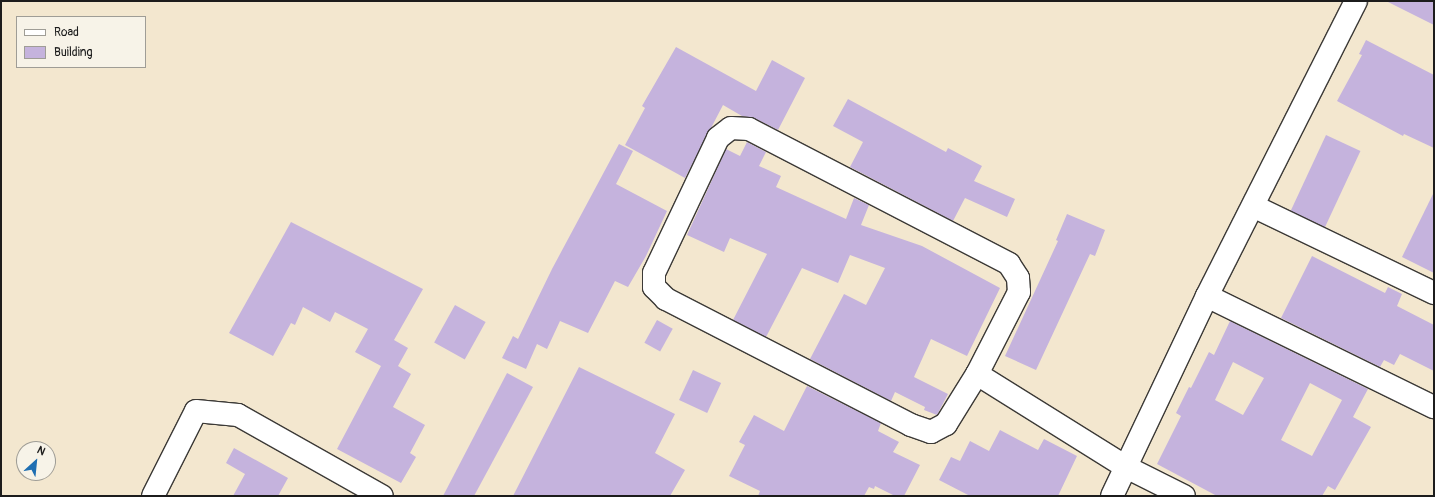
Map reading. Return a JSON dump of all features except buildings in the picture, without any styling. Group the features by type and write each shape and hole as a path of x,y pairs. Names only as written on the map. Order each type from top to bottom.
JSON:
{"street":[{"path":"1112,496 1124,466 1207,296 1356,1"},
{"path":"731,128 749,129 1009,264 1018,278 1019,292 977,374 946,424 931,432 911,425 666,299 654,287 654,273 718,138 731,128"},
{"path":"1253,206 1434,293"},
{"path":"1207,296 1434,407"},
{"path":"977,374 1124,466 1184,496"},
{"path":"153,496 196,411 238,415 382,496"}]}
